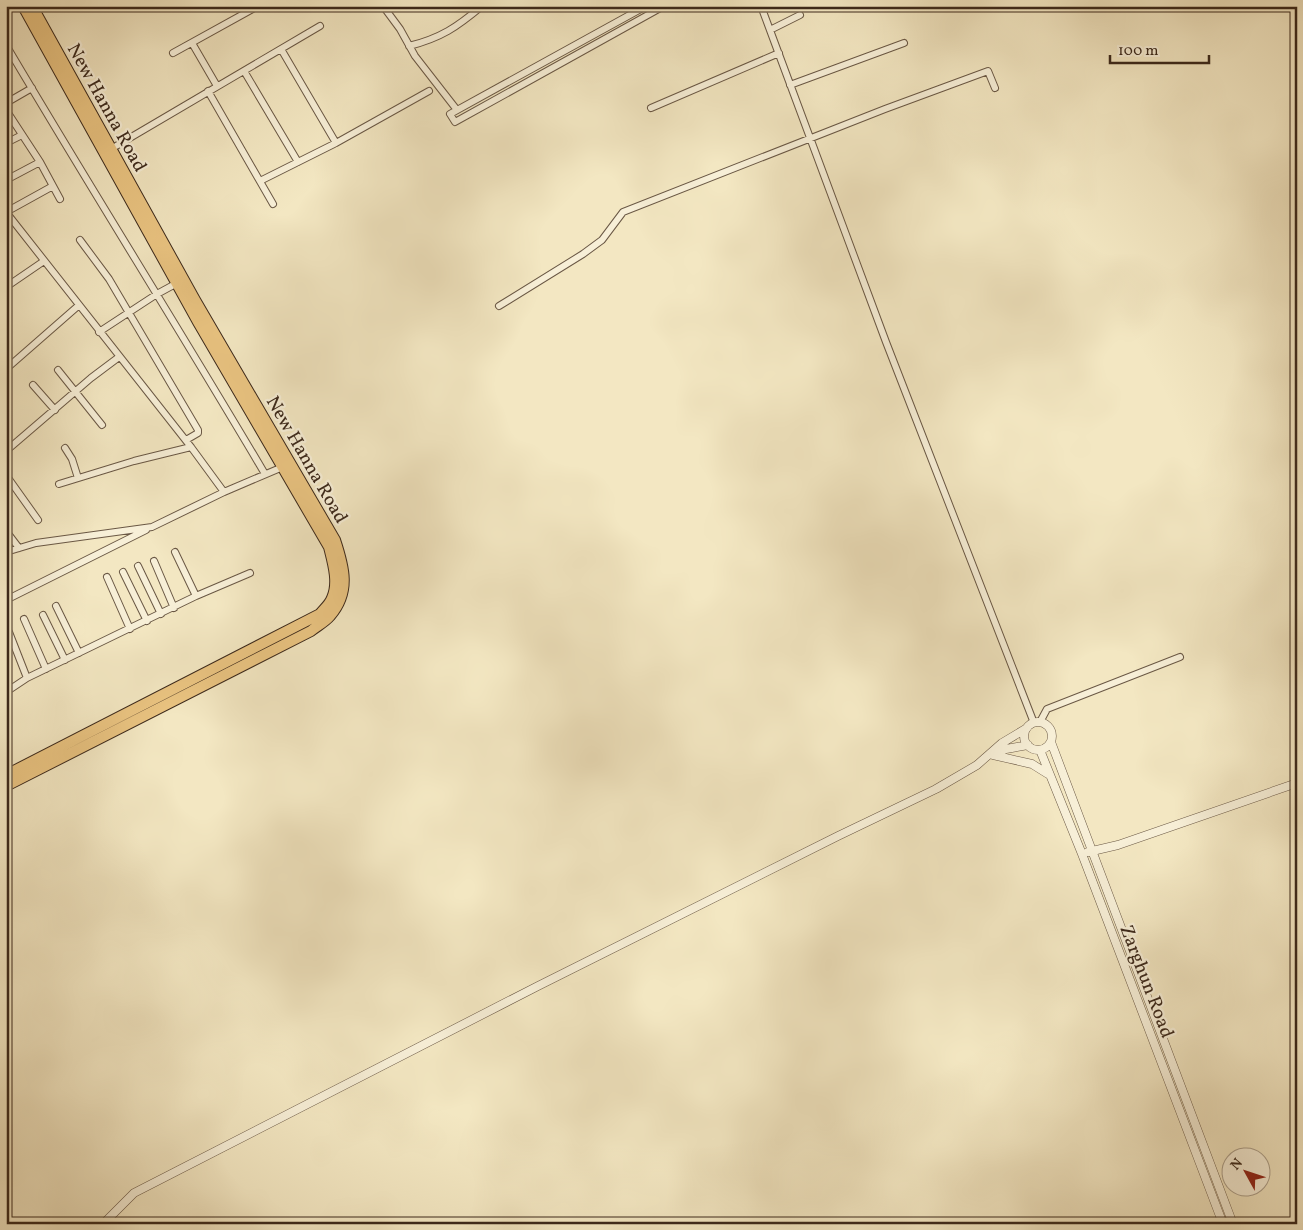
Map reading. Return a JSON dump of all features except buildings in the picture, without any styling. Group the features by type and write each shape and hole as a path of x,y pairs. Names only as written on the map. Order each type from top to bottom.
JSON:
{"main road":[{"name":"New Hanna Road","path":"6,786 311,631 330,617 341,600 344,584 343,563 335,540 287,465 23,6"},
{"name":"New Hanna Road","path":"32,6 111,148 180,281"},
{"name":"New Hanna Road","path":"6,775 320,614 332,598 335,584 334,568 329,547 287,465"}],"street":[{"path":"173,52 258,6"},
{"path":"383,6 400,29 415,56 457,110"},
{"path":"409,46 442,36 482,6"},
{"path":"646,6 450,114 455,122 664,6"},
{"path":"761,6 886,342 1037,722"},
{"path":"770,30 800,15"},
{"path":"111,148 320,26"},
{"path":"192,43 217,86"},
{"path":"790,85 904,43"},
{"path":"6,45 197,358 265,474"},
{"path":"281,49 336,143"},
{"path":"651,108 779,54"},
{"path":"244,71 298,162"},
{"path":"499,306 583,254 602,240 623,212 884,109 988,71 995,88"},
{"path":"6,103 32,88"},
{"path":"208,91 273,204"},
{"path":"260,181 336,143 429,91"},
{"path":"6,110 40,162 60,199"},
{"path":"6,144 22,135"},
{"path":"6,180 40,162"},
{"path":"53,186 6,212 78,306 186,440 224,492"},
{"path":"80,240 100,266 129,312 198,430 198,433 186,440"},
{"path":"6,287 44,261"},
{"path":"99,332 180,281"},
{"path":"6,369 78,306"},
{"path":"6,451 119,357"},
{"path":"58,370 102,425"},
{"path":"33,385 54,410"},
{"path":"59,484 134,461 191,447"},
{"path":"65,448 72,459 78,478"},
{"path":"6,600 224,492 287,465"},
{"path":"6,475 38,520"},
{"path":"6,552 36,543 152,527"},
{"path":"6,531 19,548"},
{"path":"175,552 196,596"},
{"path":"154,561 174,608"},
{"path":"138,566 161,614"},
{"path":"123,572 147,621"},
{"path":"6,692 27,678 196,596 250,573"},
{"path":"107,577 130,629"},
{"path":"56,606 79,653"},
{"path":"43,615 65,660"},
{"path":"24,619 46,669"},
{"path":"9,632 27,678"},
{"path":"990,756 1002,744 1037,722 1047,709 1180,658"},
{"path":"1037,722 1044,724 1050,729 1051,742 1091,851 1233,1224"},
{"path":"1027,728 1024,737 1028,745 1036,750 1048,746 1051,742"},
{"path":"103,1224 134,1193 525,993 936,789 990,756 1006,749 1028,745"},
{"name":"Zarghun Road","path":"1040,750 1082,854 1223,1224"},
{"path":"990,756 1022,760 1050,776"},
{"path":"1082,854 1118,845 1297,783"}]}
